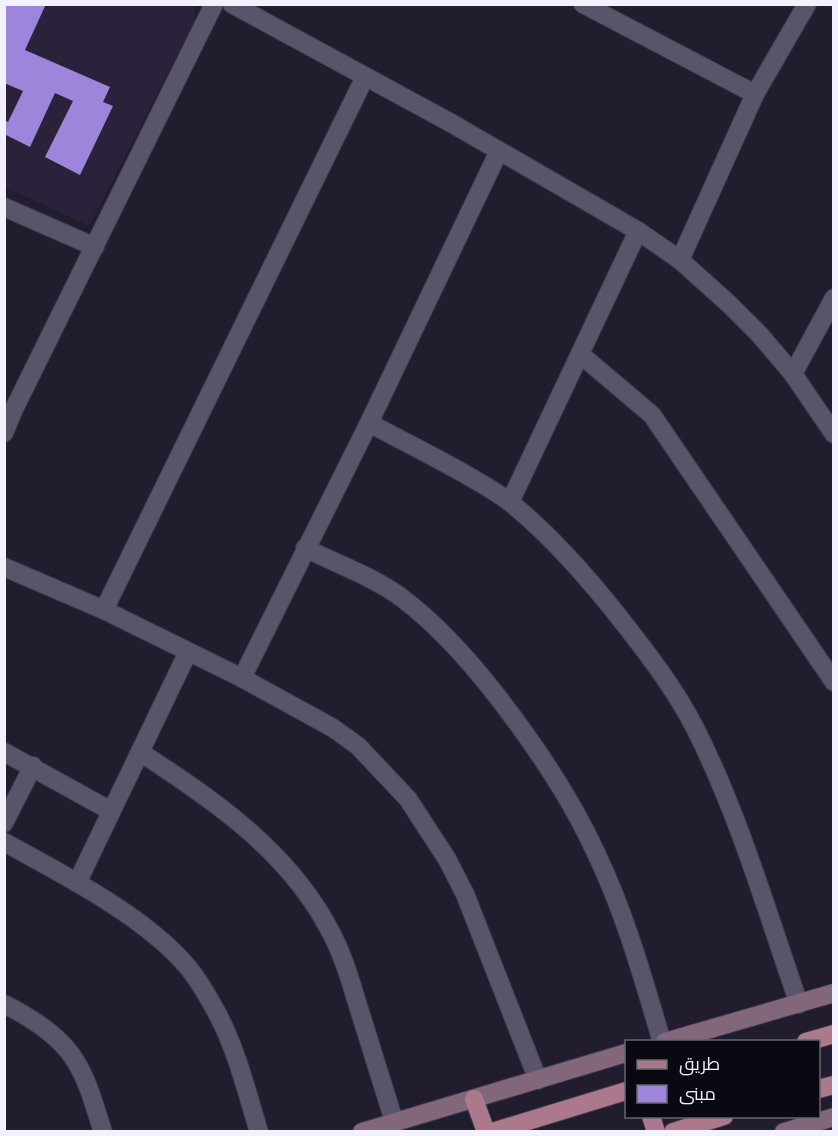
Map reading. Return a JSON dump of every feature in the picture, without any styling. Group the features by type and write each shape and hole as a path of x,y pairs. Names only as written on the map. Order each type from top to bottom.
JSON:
{"main road":[{"path":"810,1040 834,1034"},
{"path":"492,1131 625,1093"},
{"path":"474,1099 486,1131"},
{"path":"673,1131 717,1118"}],"street":[{"path":"4,433 9,407 94,247 214,4"},
{"path":"232,4 499,151 638,231 680,260 729,303 760,335 793,374 834,434"},
{"path":"583,4 755,94"},
{"path":"680,260 755,94 807,4"},
{"path":"104,610 365,76"},
{"path":"242,678 369,423 499,151"},
{"path":"4,207 94,247"},
{"path":"510,502 638,231"},
{"path":"793,374 834,298"},
{"path":"580,354 652,415 834,682"},
{"path":"369,423 443,462 510,502 559,547 609,604 662,675 694,727 732,814 799,1004"},
{"path":"305,548 401,597 424,617 461,653 485,681 540,754 597,854 621,913 664,1040"},
{"path":"4,567 104,610 242,678 333,728 358,746 408,799 447,859 465,894 538,1080"},
{"path":"76,883 188,652"},
{"path":"4,752 111,811"},
{"path":"140,752 208,797 251,832 285,867 314,903 329,928 348,973 394,1121"},
{"path":"4,823 33,766"},
{"path":"4,842 76,883 137,922 186,965 219,1017 259,1131"},
{"path":"668,1040 834,993"},
{"path":"4,1004 37,1024 72,1055 91,1093 103,1131"},
{"path":"362,1131 625,1054"},
{"path":"784,1131 834,1117"}],"shaded area":[{"path":"5,5 194,5 195,7 194,22 89,226 5,187"}],"building":[{"path":"7,4 46,4 25,50 110,87 103,102 113,106 80,175 45,157 73,101 55,93 30,147 4,134 4,120 8,122 23,91 4,83 4,9"}]}
